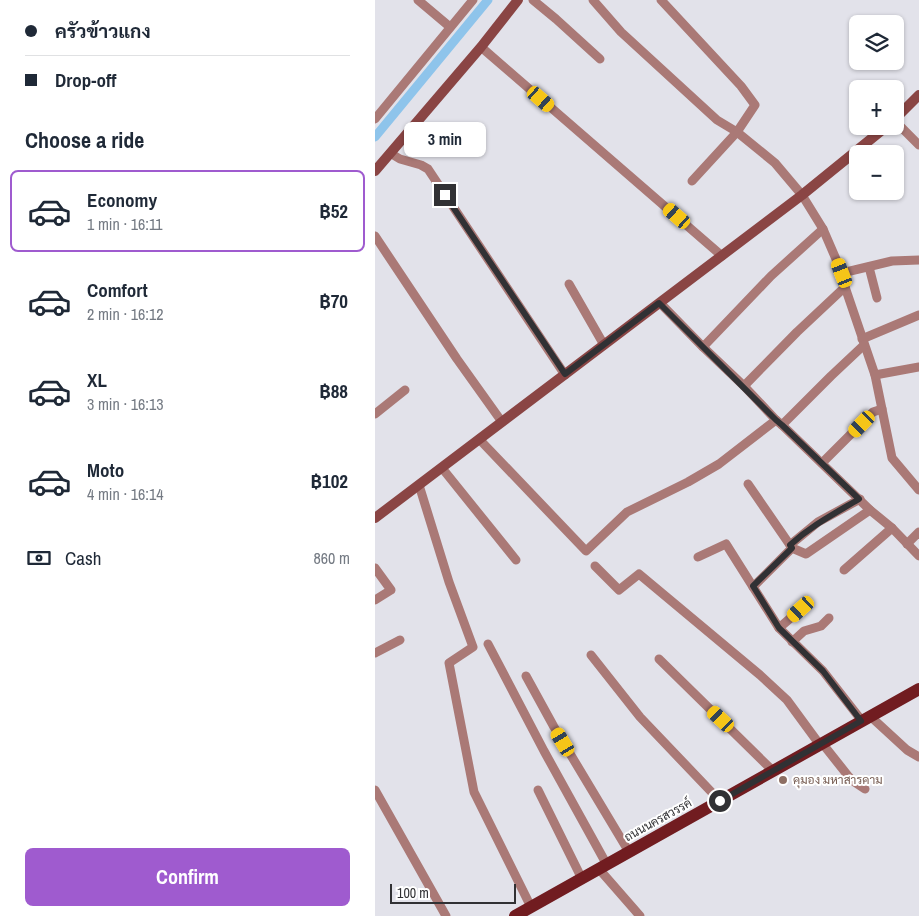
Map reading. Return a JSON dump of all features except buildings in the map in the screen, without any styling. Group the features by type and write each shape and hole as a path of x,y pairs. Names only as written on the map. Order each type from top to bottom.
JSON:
{"main road":[{"name":"ถนนนครสวรรค์","path":"515,916 919,689"}],"street":[{"path":"418,0 450,27"},
{"path":"377,113 473,0"},
{"path":"375,171 481,47 518,0"},
{"path":"533,0 600,59"},
{"path":"593,0 621,32 717,120 737,132 775,163 802,195 823,229 842,273 875,375 892,458 919,490"},
{"path":"661,0 741,86 755,105 737,132 692,181"},
{"path":"481,47 722,256"},
{"path":"904,111 919,95"},
{"path":"904,129 919,145"},
{"path":"375,518 802,195 876,135"},
{"path":"390,152 428,169 565,374"},
{"path":"703,347 771,276 823,229"},
{"path":"375,236 457,359 502,422"},
{"path":"842,273 892,261 919,260"},
{"path":"869,267 877,298"},
{"path":"569,284 604,345"},
{"path":"744,386 845,287"},
{"path":"659,303 869,510 892,528 919,556"},
{"path":"479,439 585,551 627,512 688,482 719,464 779,422 831,376 863,342 919,315"},
{"path":"875,375 919,367"},
{"path":"375,414 405,390"},
{"path":"823,463 875,410 882,409"},
{"path":"442,468 516,560"},
{"path":"748,484 791,546 806,554 869,510"},
{"path":"419,485 449,582 473,647 449,663 474,792 531,907"},
{"path":"753,586 791,546 818,522 859,499"},
{"path":"844,570 892,528"},
{"path":"907,544 919,532"},
{"path":"698,557 726,544 779,628 823,671 866,719 919,757"},
{"path":"595,566 619,590 639,574 760,675 787,700 849,777 865,789"},
{"path":"375,568 391,590 375,600"},
{"path":"779,628 801,609"},
{"path":"793,642 804,631 821,626 829,618"},
{"path":"375,653 400,640"},
{"path":"488,644 603,867 640,916"},
{"path":"591,655 640,717 720,801"},
{"path":"659,659 773,771"},
{"path":"526,676 554,727 629,852"},
{"path":"375,790 445,916"},
{"path":"538,790 582,879"}],"waterway":[{"path":"375,137 488,0"}],"place":[{"name":"คุมอง มหาสารคาม","path":"783,780"}],"route":[{"path":"445,195 565,374 659,303 776,420 859,499 818,522 800,536 790,545 792,548 753,586 779,628 823,671 861,721 720,801"}]}
